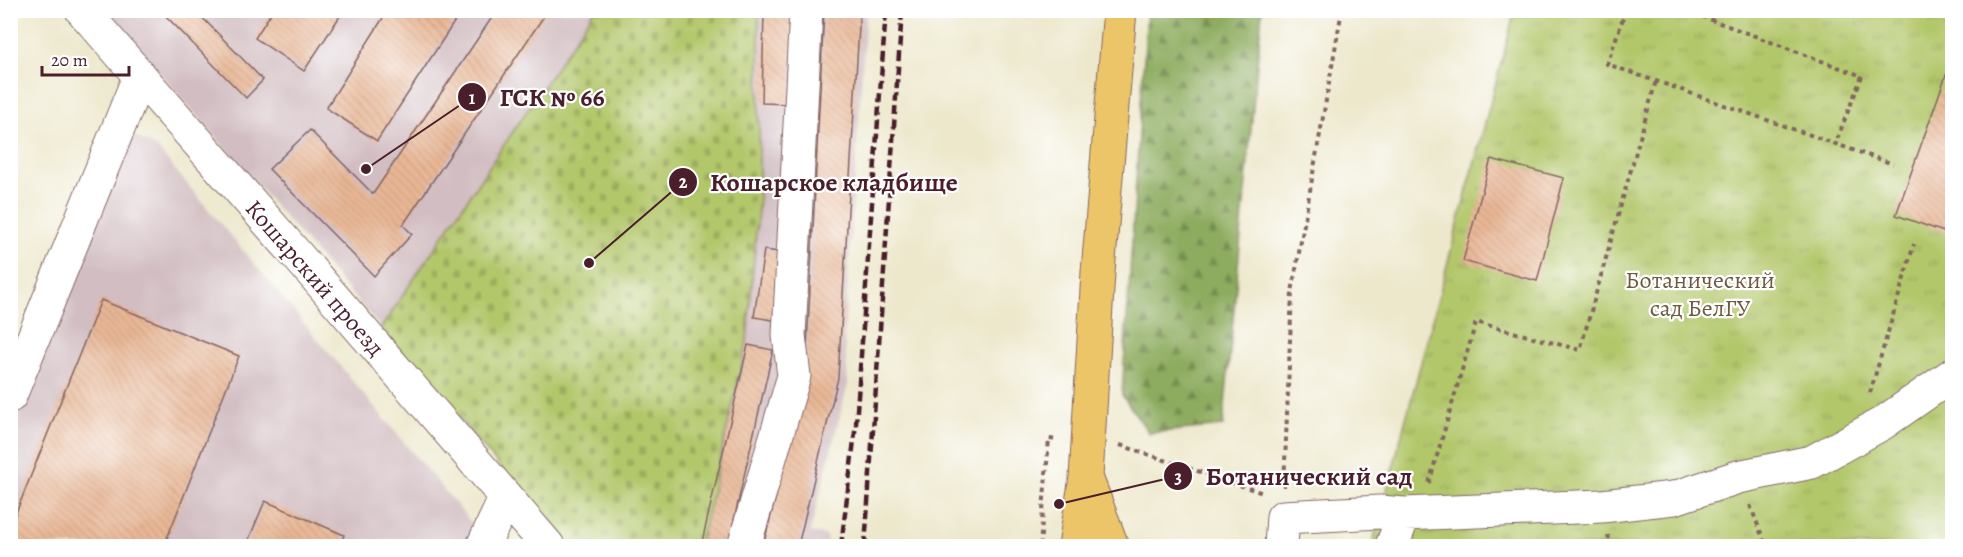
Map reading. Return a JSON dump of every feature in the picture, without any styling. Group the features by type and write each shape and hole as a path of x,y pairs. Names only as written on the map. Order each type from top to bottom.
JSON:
{"main road":[{"path":"1075,546 1086,478 1098,272 1120,10"},
{"path":"1086,478 1112,546"}],"street":[{"name":"Кошарский проезд","path":"82,10 548,546"},
{"path":"744,546 794,376 789,335 806,10"},
{"path":"10,396 139,77"},
{"path":"1282,520 1380,512 1404,514 1602,506 1674,498 1738,477 1812,462 1883,423 1953,375"},
{"path":"483,546 506,497"},
{"path":"1392,546 1404,514"}],"path":[{"path":"1282,520 1292,292 1342,10"},
{"path":"1626,10 1607,64 1893,164"},
{"path":"1685,10 1862,76 1835,144"},
{"path":"1429,483 1476,322 1580,350 1656,81"},
{"path":"1883,423 1869,395 1914,244"},
{"path":"1115,443 1267,495 1282,520"},
{"path":"1738,477 1766,546"}],"shaded area":[{"path":"106,11 594,11 381,328"},
{"path":"759,11 866,11 844,336 848,384 810,532 827,536 826,546 700,546 747,341 759,198"},
{"path":"111,124 156,147 491,546 11,546 10,396"}],"green space":[{"path":"594,11 759,11 759,198 747,341 700,546 568,546 381,328"},
{"path":"1147,11 1262,11 1223,426 1149,433 1122,395"},
{"name":"Ботанический сад БелГУ","path":"1515,11 1952,11 1952,546 1372,546"}],"building":[{"path":"160,10 195,10 263,80 246,98"},
{"path":"273,10 344,10 304,71 255,38"},
{"path":"388,10 462,10 377,141 326,108"},
{"path":"497,10 548,10 403,225 412,234 374,276 269,169 310,130 373,194"},
{"path":"764,10 793,10 791,104 762,103"},
{"path":"824,10 860,10 838,378 798,546 763,546 803,394"},
{"path":"1946,75 1952,77 1952,235 1896,215"},
{"path":"1491,159 1564,178 1537,281 1463,261"},
{"path":"764,250 787,253 778,321 754,317"},
{"path":"101,300 239,356 164,546 10,546 10,528"},
{"path":"748,345 773,350 728,546 701,546"},
{"path":"265,501 344,535 340,546 246,546"}],"railway":[{"path":"841,546 856,424 886,10"},
{"path":"865,546 902,10"}],"place":[{"name":"ГСК № 66","path":"366,169"},
{"name":"Кошарское кладбище","path":"589,263"},
{"name":"Ботанический сад","path":"1059,504"}]}
